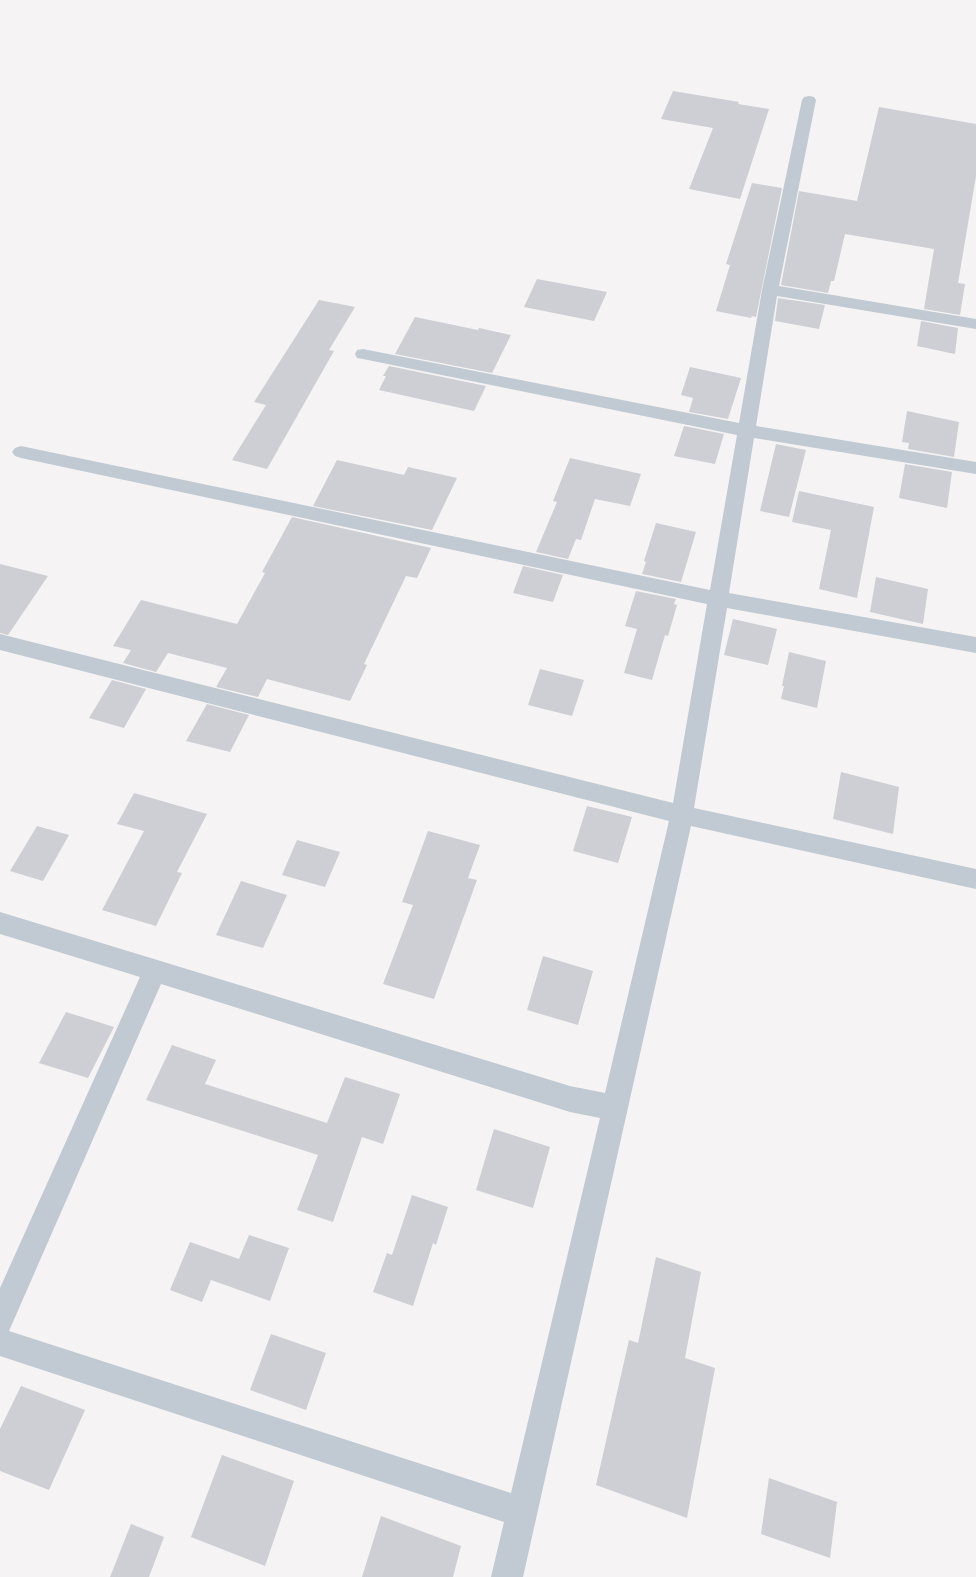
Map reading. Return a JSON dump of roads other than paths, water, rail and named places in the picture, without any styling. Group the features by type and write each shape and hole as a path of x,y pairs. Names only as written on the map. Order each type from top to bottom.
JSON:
{"street":[{"path":"507,1577 682,815 770,290 809,100"},
{"path":"770,290 976,324"},
{"path":"363,354 747,431 976,468"},
{"path":"21,452 718,599 976,644"},
{"path":"0,642 682,815 976,879"},
{"path":"0,924 570,1099 615,1108"},
{"path":"0,1320 155,971"},
{"path":"0,1342 522,1512"}]}
